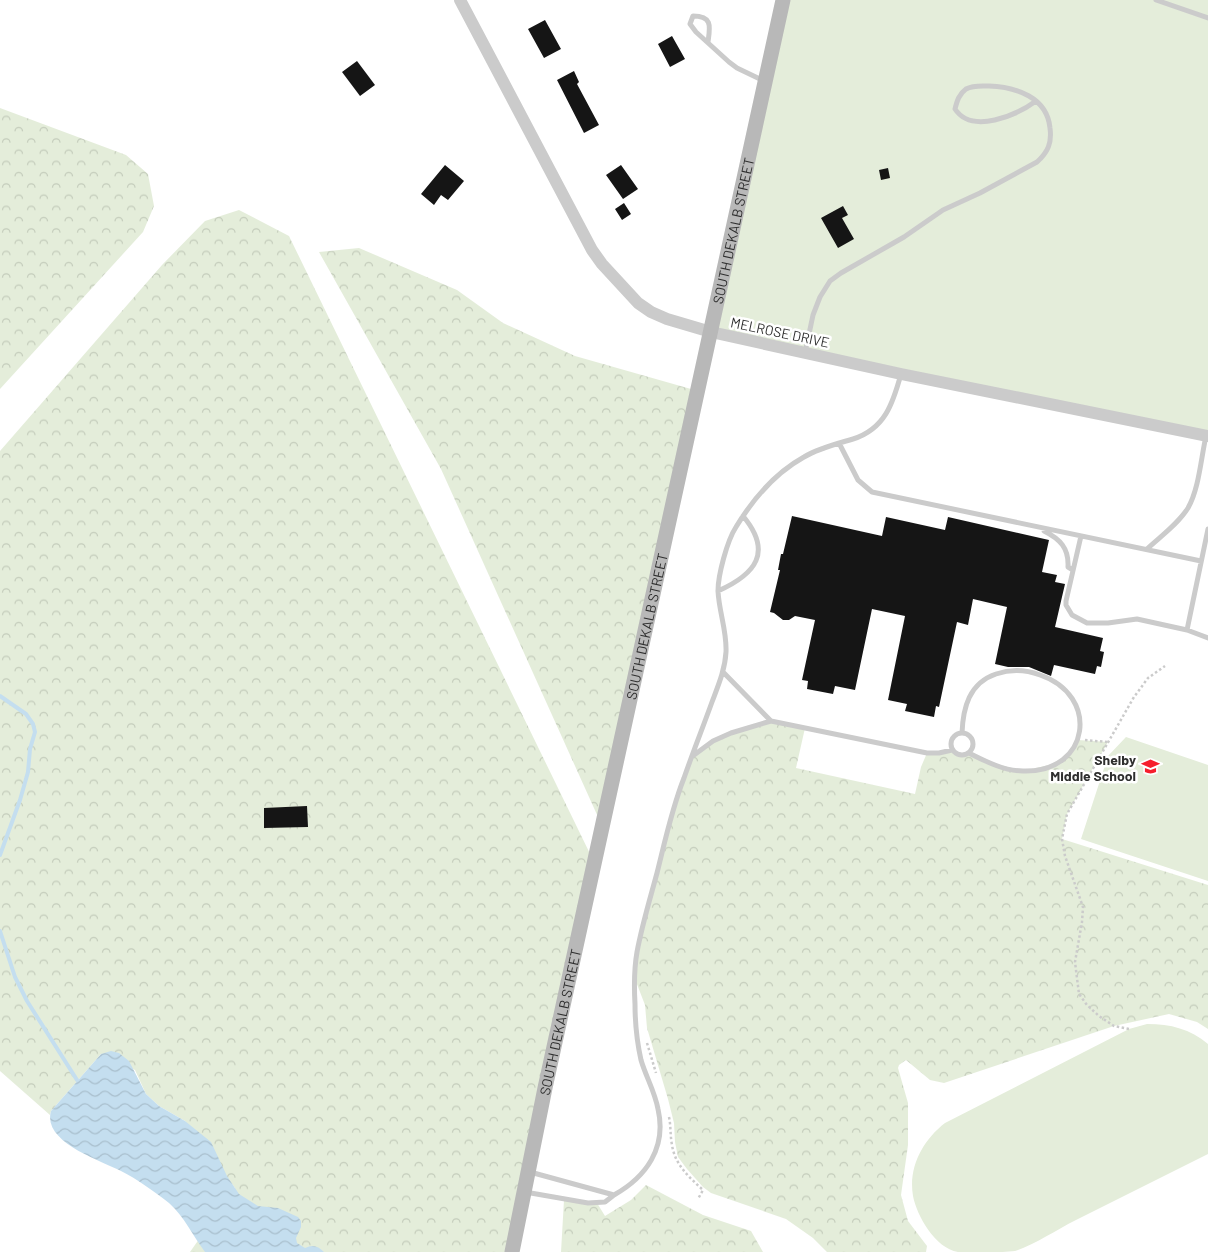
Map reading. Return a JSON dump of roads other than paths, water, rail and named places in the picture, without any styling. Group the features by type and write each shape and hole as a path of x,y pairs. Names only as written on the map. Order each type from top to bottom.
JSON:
{"main road":[{"name":"SOUTH DEKALB STREET","path":"512,1252 783,0"}],"street":[{"name":"MELROSE DRIVE","path":"460,0 577,224 602,264 638,303 651,312 667,319 711,332 804,353 1207,436"}],"lane":[{"path":"1156,0 1208,18"},
{"path":"708,42 710,27 708,22 705,19 693,16 691,27 737,68 765,81"},
{"path":"804,353 813,315 820,297 830,281 904,237 943,210 988,189 1037,162 1049,147 1051,136 1050,121 1042,105 1026,93 1004,87 976,86 967,89 959,96 955,108 960,116 969,120 982,121 1000,119 1024,110 1036,101"},
{"path":"525,1192 588,1203 605,1202 637,1180 646,1170 658,1145 660,1132 659,1111 642,1064 636,1030 635,979 637,951 683,779 694,755 723,672 726,635 718,592 720,573 734,531 756,497 777,476 805,456 865,434 880,422 893,402 901,374"},
{"path":"1147,549 1187,509 1195,486 1207,436"},
{"path":"839,443 858,480 872,492 1201,561"},
{"path":"718,592 745,577 754,565 757,556 759,547 757,538 743,516"},
{"path":"1044,528 1044,531 1056,537 1066,550 1068,567 1073,570"},
{"path":"1187,630 1208,529"},
{"path":"1080,536 1066,604 1072,615 1080,620 1096,624 1137,619 1187,630 1208,638"},
{"path":"694,755 713,741 731,733 771,721 927,753 940,753 952,750 960,755 969,753 1003,768 1023,771 1037,770 1052,767 1062,762 1078,740 1081,724 1073,702 1063,688 1051,679 1031,672 1012,670 991,676 974,689 967,701 963,716 962,733"},
{"path":"723,672 771,721"},
{"path":"952,750 951,743 953,737 962,733 968,735 973,742 972,750 969,753"},
{"path":"529,1172 614,1195"}],"water":[{"path":"111,1051 119,1053 129,1061 146,1094 159,1106 185,1121 211,1142 227,1176 239,1194 258,1206 278,1208 298,1217 301,1221 301,1227 296,1238 297,1243 305,1248 315,1246 324,1252 205,1252 184,1220 169,1203 133,1178 64,1141 55,1132 51,1122 51,1111 101,1054"}],"waterway":[{"path":"0,696 26,714 33,724 35,732 30,749 28,772 0,855"},
{"path":"0,931 15,977 27,1001 77,1080"}],"place":[{"name":"Shelby Middle School","path":"1150,767"}]}
